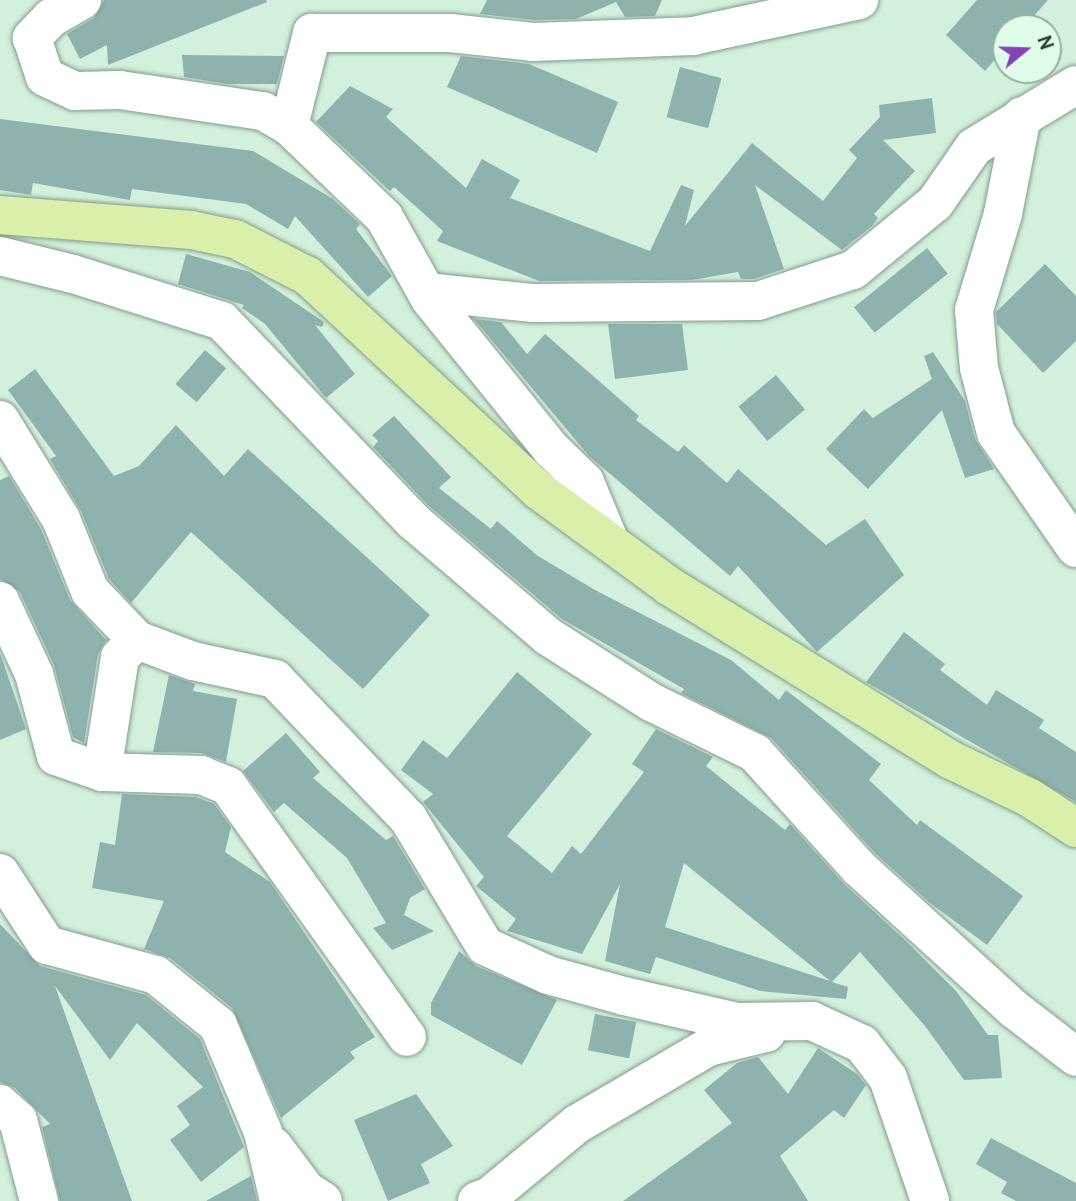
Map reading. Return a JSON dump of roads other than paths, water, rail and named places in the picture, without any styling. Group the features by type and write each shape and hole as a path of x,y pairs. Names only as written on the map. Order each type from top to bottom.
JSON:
{"main road":[{"path":"0,215 191,230 235,239 270,254 308,276 342,303 538,490 753,640 951,760 1030,798 1076,828"}],"street":[{"path":"82,0 51,18 32,38 45,77 75,91 120,90 263,111 289,126 384,217 426,292 551,449 585,482 609,540"},
{"path":"289,126 312,33 450,33 533,42 693,36 859,0"},
{"path":"426,292 533,303 758,301 853,270 935,203 974,147 1076,85"},
{"path":"1022,116 1003,214 974,310 979,368 996,433 1076,548"},
{"path":"0,257 73,274 222,321 413,521 549,638 651,702 755,753 859,868 1014,1009 1076,1057"},
{"path":"0,420 61,519 90,591 137,640 192,661 275,679 408,818 485,946 548,975 724,1019 812,1021 862,1044 888,1078 930,1201"},
{"path":"0,601 34,674 56,756 103,772 191,774 228,786 407,1037"},
{"path":"103,772 120,657 137,640"},
{"path":"0,873 47,945 156,975 218,1025 263,1132 279,1201"},
{"path":"477,1201 490,1196 577,1124 708,1047 812,1021"},
{"path":"0,1104 19,1120 39,1201"},
{"path":"263,1132 306,1190 323,1201"}]}
